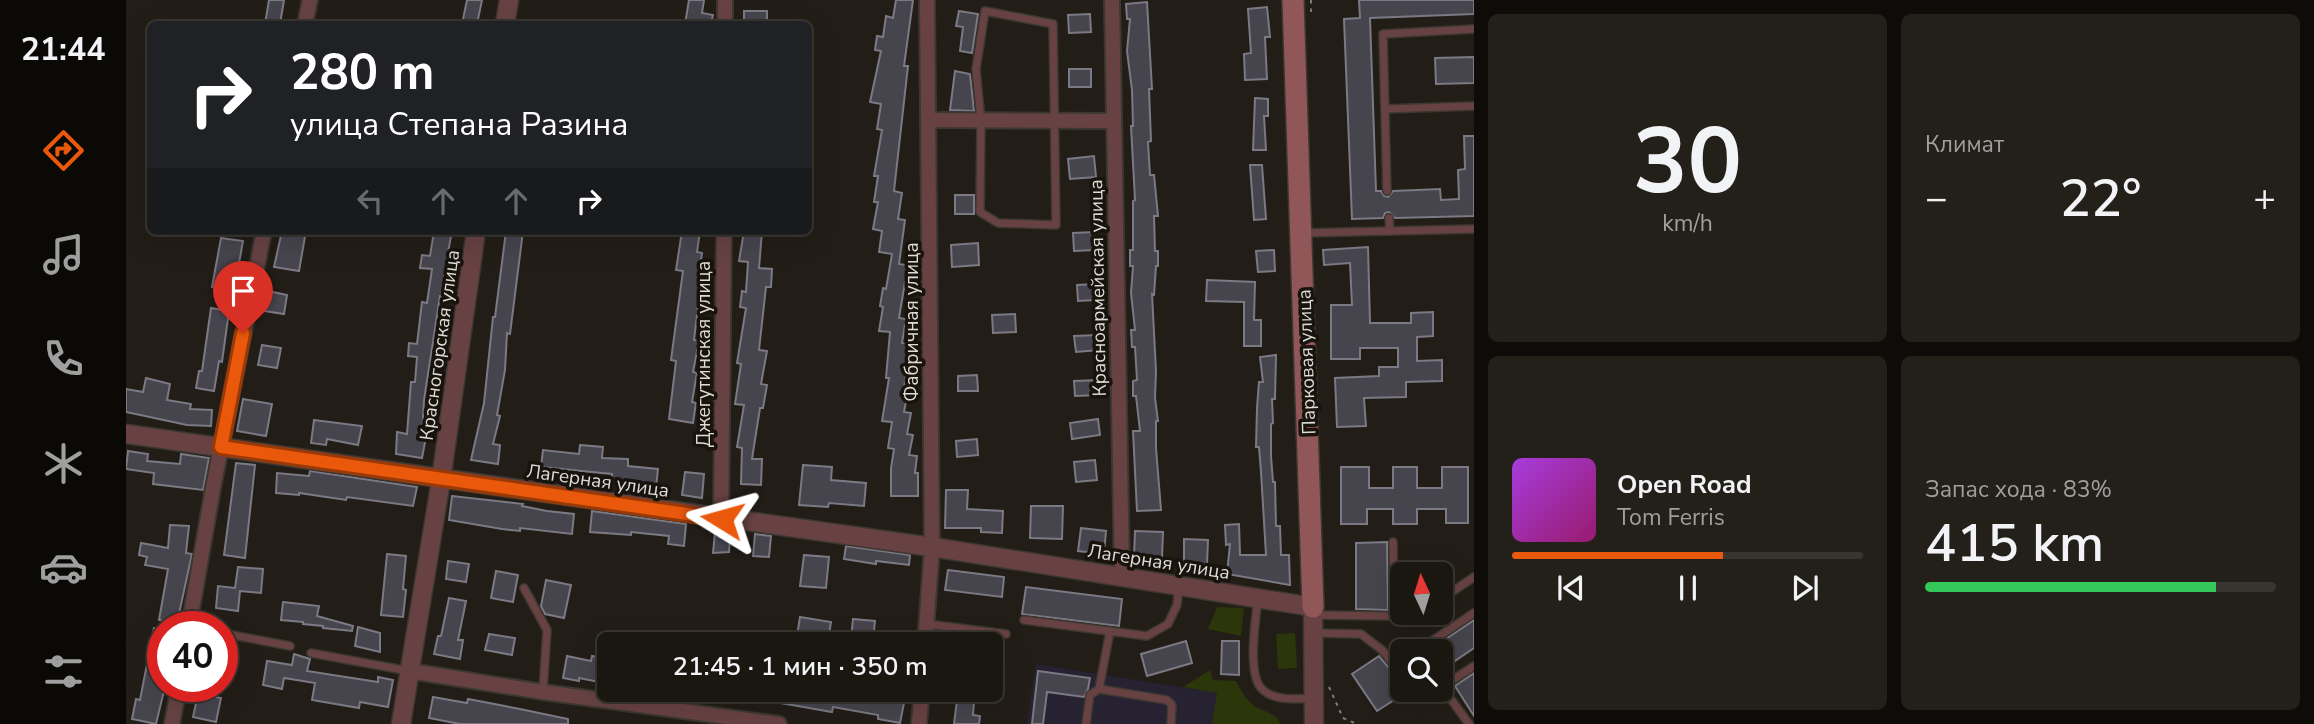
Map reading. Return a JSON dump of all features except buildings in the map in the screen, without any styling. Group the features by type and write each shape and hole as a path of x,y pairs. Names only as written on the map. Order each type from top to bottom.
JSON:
{"main road":[{"name":"Парковая улица","path":"1293,0 1313,618"}],"street":[{"path":"306,21 310,0"},
{"path":"506,21 509,0"},
{"path":"725,0 725,21"},
{"name":"Фабричная улица","path":"926,632 932,547 927,0"},
{"name":"Красноармейская улица","path":"1112,0 1122,576"},
{"path":"928,120 1114,121"},
{"path":"193,611 221,447 263,235"},
{"name":"Красногорская улица","path":"401,724 441,480 475,235"},
{"name":"Джегутинская улица","path":"722,519 724,235"},
{"name":"Лагерная улица","path":"126,434 932,547 1258,597 1313,618"},
{"name":"Парковая улица","path":"1313,618 1317,722"},
{"path":"410,671 779,724"},
{"path":"172,724 176,702"},
{"path":"919,724 921,702"}],"lane":[{"path":"985,11 1053,24 1056,225 998,223 980,212 981,121 976,69 985,11"},
{"path":"1387,191 1383,34 1474,29"},
{"path":"1385,109 1474,106"},
{"path":"1389,218 1390,231"},
{"path":"1302,233 1474,229"},
{"path":"1393,542 1393,562"},
{"path":"1453,591 1474,577"},
{"path":"1024,620 1147,636 1168,624 1177,606 1179,585"},
{"path":"524,588 547,630 543,692"},
{"path":"1258,597 1254,653 1254,672 1258,685 1273,696 1314,698"},
{"path":"1436,639 1474,613"},
{"path":"1313,618 1390,616"},
{"path":"1313,618 1362,634 1390,660"},
{"path":"926,624 1006,634"},
{"path":"1099,689 1110,631"},
{"path":"238,636 290,646"},
{"path":"311,653 410,671"},
{"path":"1469,724 1442,687 1474,666"},
{"path":"1086,724 1090,695 1099,689 1167,700 1172,705 1171,724"}],"shaded area":[{"path":"1036,664 1217,693 1212,724 1027,724"}],"green space":[{"path":"1217,607 1244,608 1241,636 1208,629"},
{"path":"1295,633 1297,668 1278,669 1276,634"},
{"path":"1210,670 1213,680 1236,681 1251,703 1274,715 1281,724 1212,724 1217,693 1183,687"}],"route":[{"path":"243,333 221,447 722,519"}]}
